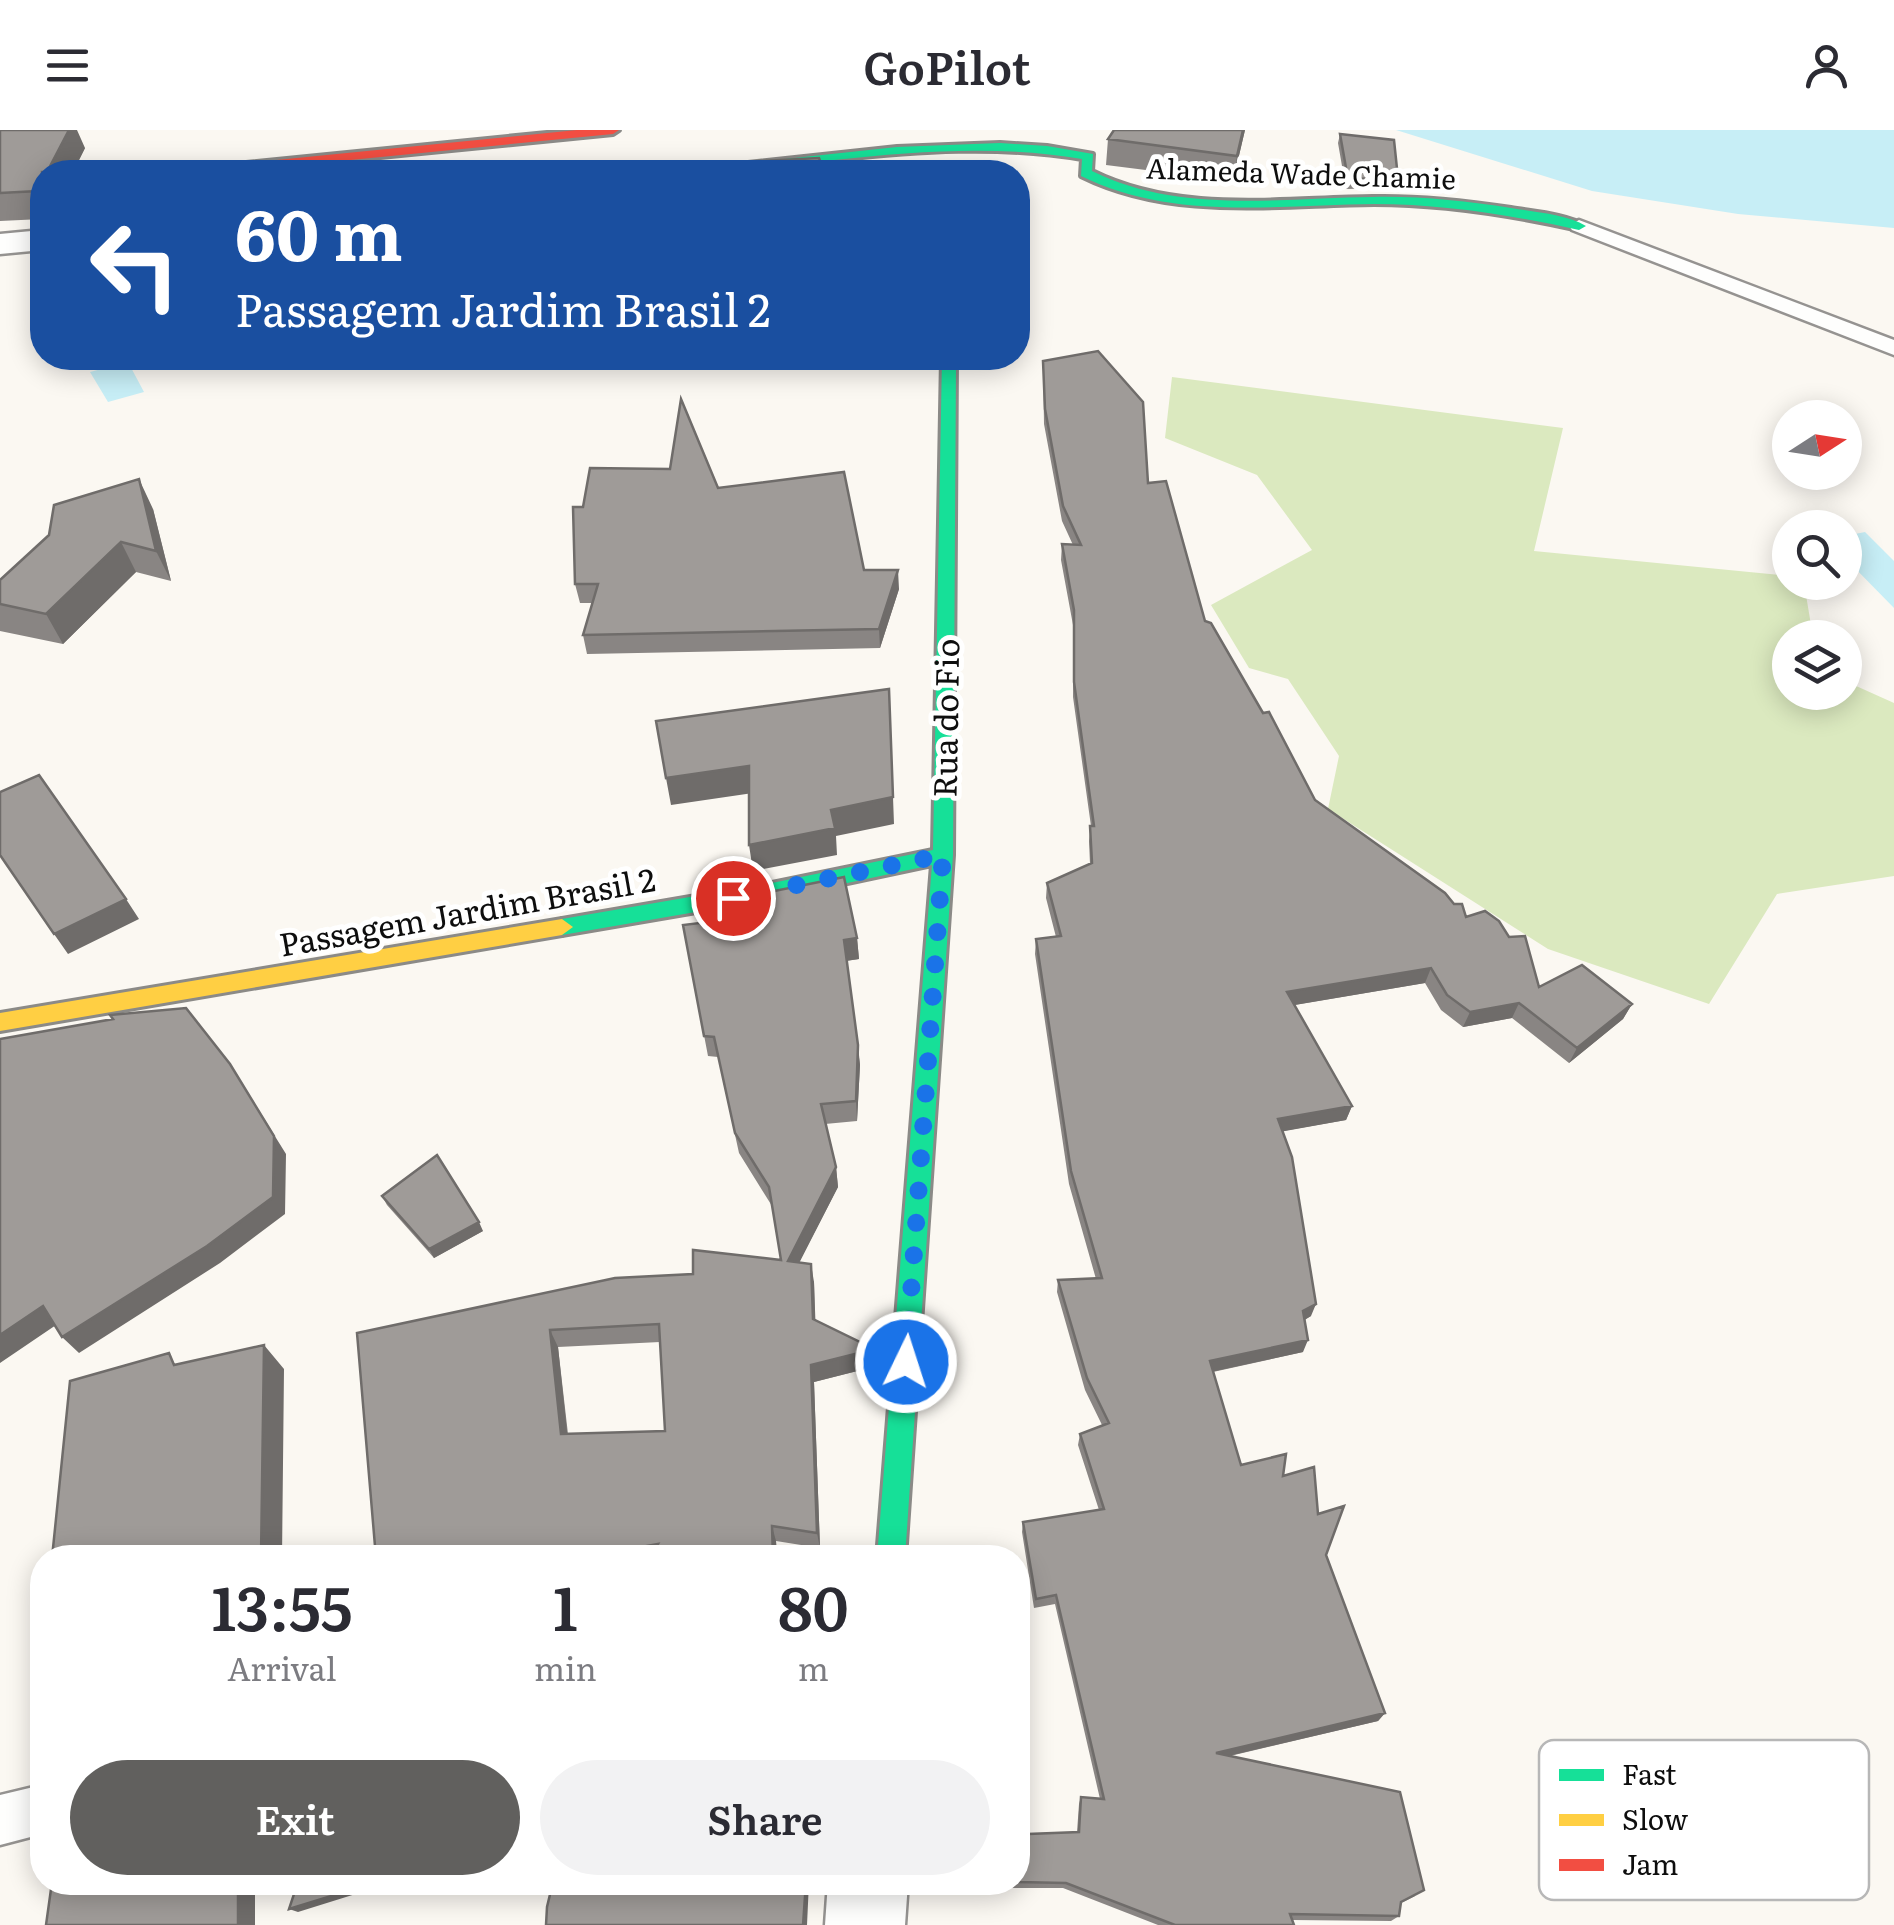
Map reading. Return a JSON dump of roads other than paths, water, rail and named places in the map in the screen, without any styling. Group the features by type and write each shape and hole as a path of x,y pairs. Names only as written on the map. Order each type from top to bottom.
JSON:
{"street":[{"path":"315,160 613,130"},
{"path":"789,160 951,138"},
{"name":"Alameda Wade Chamie","path":"951,138 1082,152 1089,156 1085,173 1090,181 1103,190 1147,199 1412,201 1539,216 1579,226"},
{"path":"0,244 30,241"},
{"name":"Rua do Fio","path":"893,1545 943,855 949,370"},
{"name":"Passagem Jardim Brasil 2","path":"0,1022 772,891 943,855"},
{"path":"864,1925 867,1895"}],"lane":[{"name":"Alameda Wade Chamie","path":"1579,226 1894,348"},
{"path":"0,1820 30,1813"}],"water":[{"path":"1396,130 1894,130 1894,228 1738,214 1592,191"},
{"path":"132,370 144,392 108,402 90,372"},
{"path":"1862,533 1894,561 1894,608 1862,575"}]}
